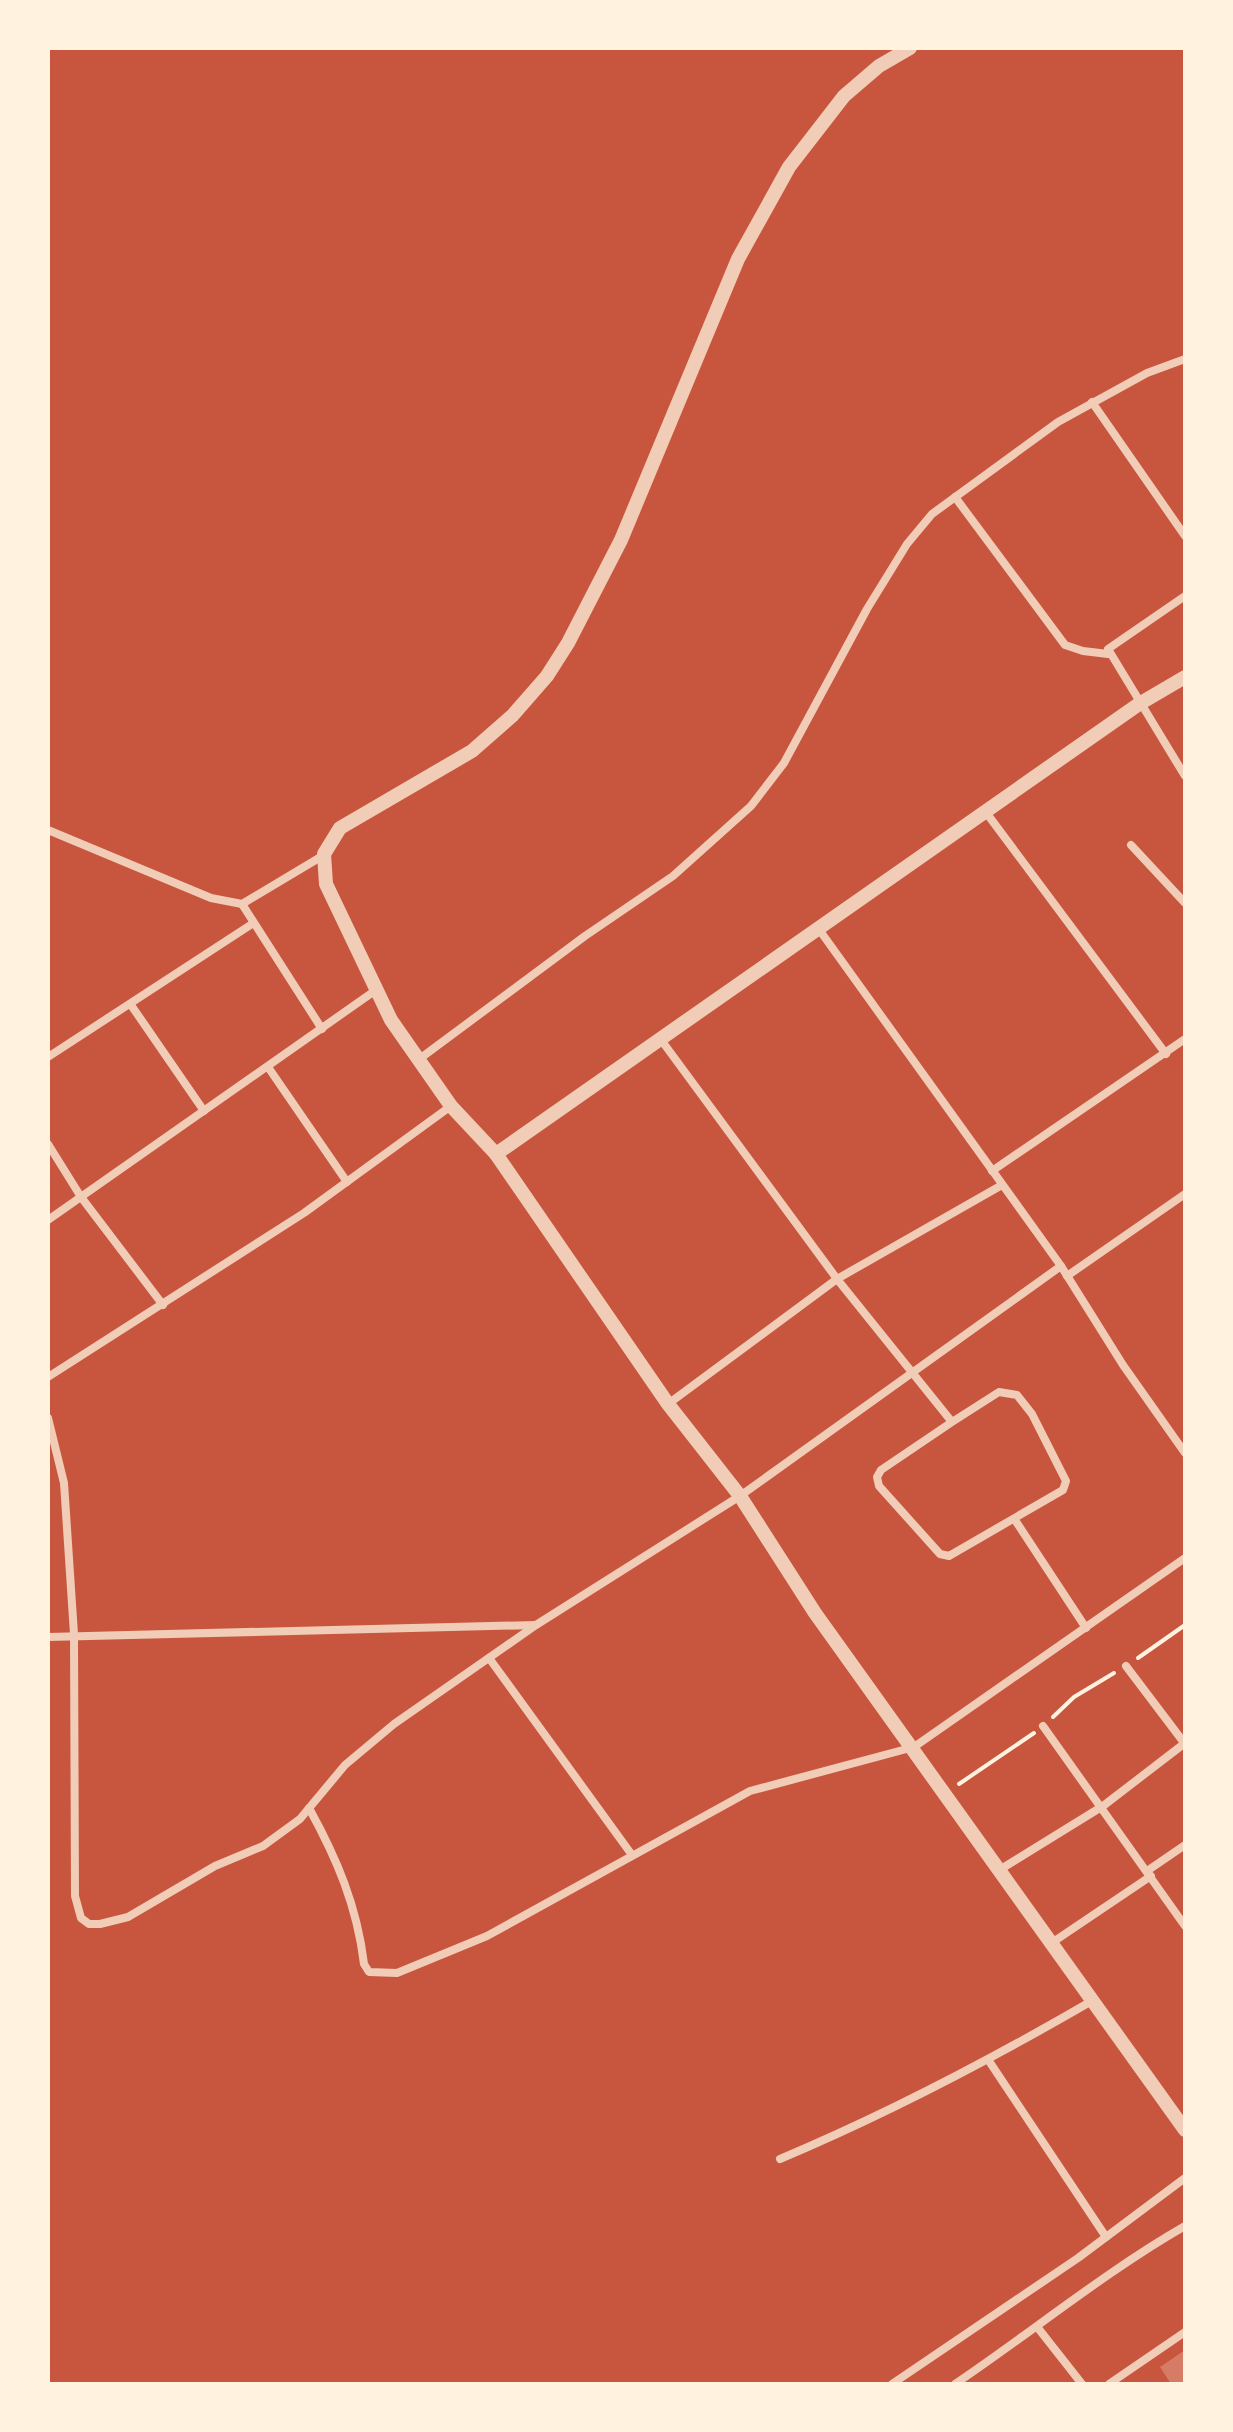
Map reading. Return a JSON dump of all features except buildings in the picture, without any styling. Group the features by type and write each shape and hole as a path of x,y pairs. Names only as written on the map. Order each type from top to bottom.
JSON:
{"street":[{"path":"48,830 211,898 242,904 324,854 340,828 472,751 513,715 547,676 568,643 621,540 738,259 789,167 844,96 879,66 910,48"},
{"path":"417,1060 585,936 673,876 751,806 784,763 907,544 932,514 1058,422 1147,373 1185,359"},
{"path":"1092,402 1185,536"},
{"path":"955,497 1065,645 1108,654"},
{"path":"1185,596 1110,644 1108,654 1185,776"},
{"path":"496,1154 1139,704 1185,677"},
{"path":"985,811 1166,1054"},
{"path":"1131,845 1185,903"},
{"path":"324,854 326,884 376,990 417,1060 451,1106 496,1154 668,1404 740,1496 815,1613 1053,1942 1090,2002 1180,2111 1185,2130"},
{"path":"242,904 322,1029"},
{"path":"48,1057 252,924"},
{"path":"818,927 1061,1266 1123,1365 1185,1453"},
{"path":"48,1220 376,990"},
{"path":"131,1005 204,1111"},
{"path":"659,1037 837,1279 952,1422"},
{"path":"992,1171 1185,1039"},
{"path":"268,1067 347,1182"},
{"path":"48,1377 163,1305 347,1182 451,1106"},
{"path":"48,1144 81,1197 163,1305"},
{"path":"668,1404 837,1279 1002,1185"},
{"path":"1067,1276 1185,1194"},
{"path":"48,1418 64,1483 74,1634 75,1896 81,1918 89,1924 100,1924 128,1917 215,1866 263,1846 309,1808 345,1765 394,1724 536,1625 740,1496 910,1371 1061,1266"},
{"path":"999,1392 1017,1395 1032,1414 1066,1481 1063,1490 1015,1520 957,1553 940,1554 879,1486 877,1477 881,1470 999,1392"},
{"path":"1015,1520 1086,1628"},
{"path":"309,1808 335,1856 353,1900 364,1964 369,1972 382,1975 397,1973 487,1936 750,1791 914,1747 1185,1558"},
{"path":"48,1637 536,1625"},
{"path":"489,1658 632,1855"},
{"path":"1001,1869 1103,1806 1185,1744 1126,1666"},
{"path":"1043,1726 1103,1806 1185,1926"},
{"path":"1053,1942 1185,1845"},
{"path":"780,2159 875,2119 937,2083 989,2061 1090,2002"},
{"path":"989,2061 1106,2237"},
{"path":"892,2384 1106,2237 1185,2178"},
{"path":"957,2384 1144,2250 1185,2226"},
{"path":"1038,2328 1082,2384"},
{"path":"1109,2384 1185,2332"}],"path":[{"path":"944,1794 1043,1726 1074,1697 1185,1625"}]}
